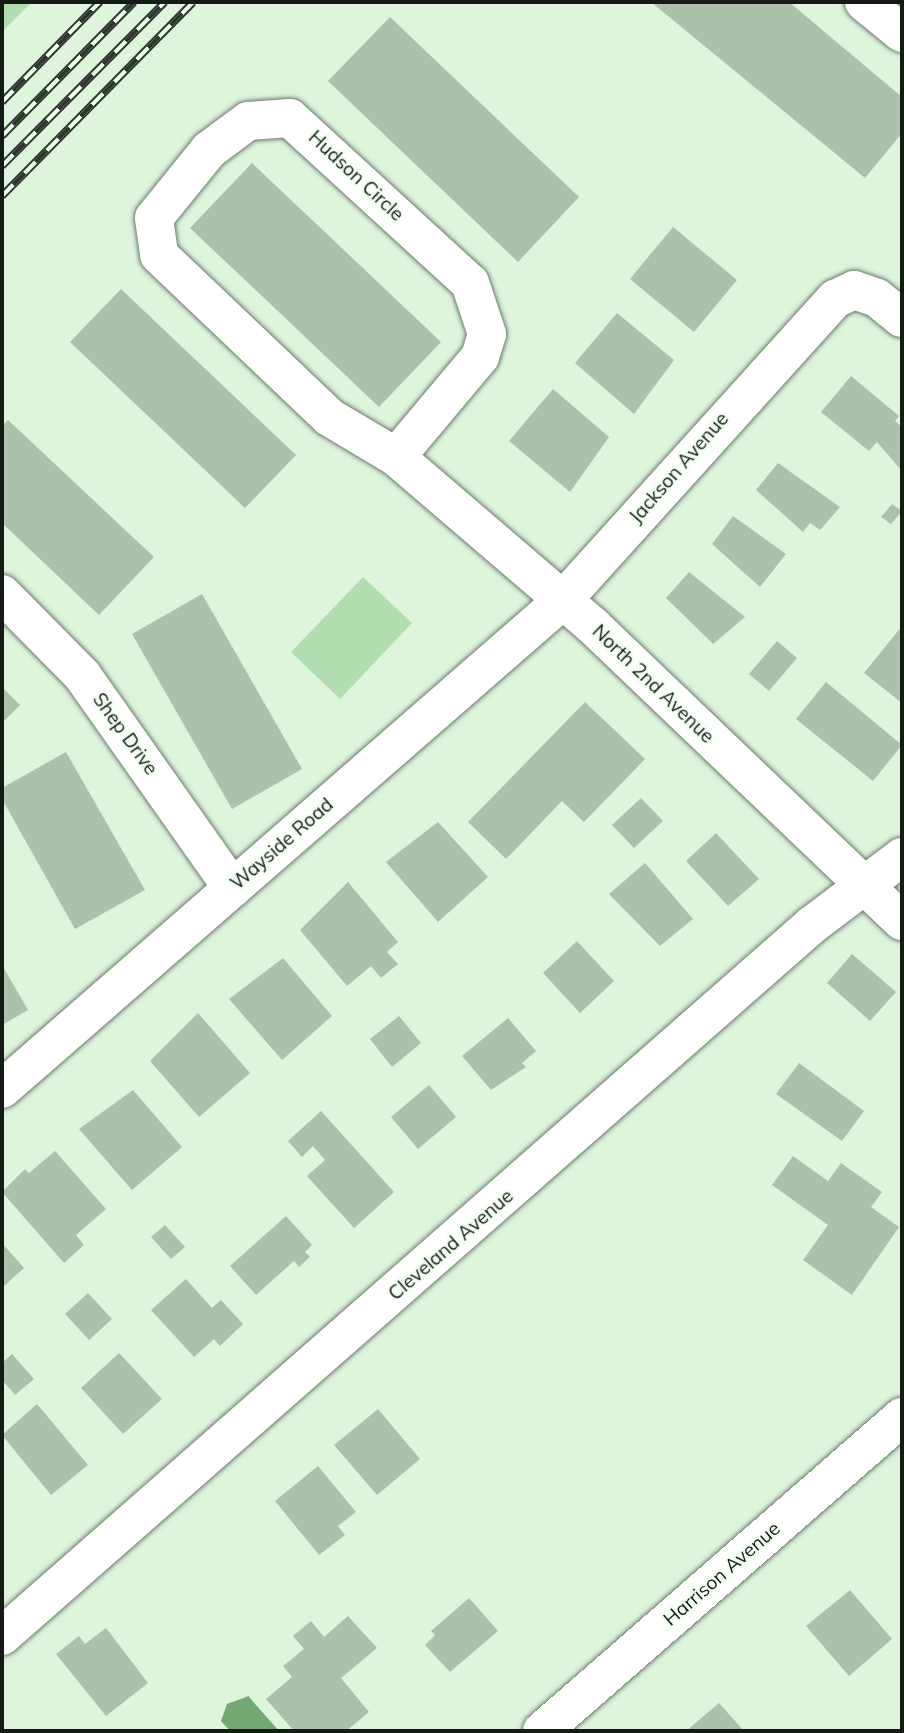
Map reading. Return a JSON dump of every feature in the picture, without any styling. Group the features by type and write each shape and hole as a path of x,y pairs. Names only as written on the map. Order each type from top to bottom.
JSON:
{"street":[{"path":"864,2 902,33"},
{"name":"Hudson Circle","path":"290,118 470,283 487,334 480,357 396,457 329,417 159,255 154,218 209,150 248,121 290,118"},
{"name":"Jackson Avenue","path":"563,600 796,336 835,299 854,290 877,298 902,318"},
{"name":"North 2nd Avenue","path":"396,457 563,600 862,888 902,921"},
{"name":"Shep Drive","path":"2,594 82,675 232,888"},
{"name":"Wayside Road","path":"2,1089 563,600"},
{"name":"Cleveland Avenue","path":"2,1636 812,925 902,857"},
{"name":"Harrison Avenue","path":"542,1731 902,1417"}],"shaded area":[{"path":"2,2 32,2 2,32"},
{"path":"363,577 412,623 340,699 291,652"},
{"path":"249,1696 279,1731 230,1731 221,1721 227,1704"}],"building":[{"path":"651,2 789,2 902,97 902,133 865,178"},
{"path":"390,17 579,197 518,262 328,81"},
{"path":"252,163 441,342 379,407 190,228"},
{"path":"673,227 737,280 694,332 630,279"},
{"path":"121,289 296,455 245,508 70,342"},
{"path":"617,313 674,360 634,414 575,363"},
{"path":"851,376 899,416 895,421 902,427 902,471 877,442 869,451 821,412"},
{"path":"553,389 609,437 570,492 509,441"},
{"path":"8,420 154,557 99,615 2,523 2,426"},
{"path":"778,463 840,507 820,530 810,523 803,532 756,490"},
{"path":"892,504 902,511 891,524 881,517"},
{"path":"733,516 786,554 760,587 712,544"},
{"path":"689,572 745,617 713,644 666,598"},
{"path":"202,594 302,769 232,809 132,634"},
{"path":"902,626 902,703 864,673"},
{"path":"777,641 797,658 769,691 749,674"},
{"path":"826,682 902,745 873,781 796,719"},
{"path":"2,687 20,705 2,723"},
{"path":"585,702 645,759 584,822 562,801 506,859 468,822"},
{"path":"66,752 145,890 75,929 2,799 2,788"},
{"path":"641,798 663,821 634,848 612,825"},
{"path":"438,822 488,877 438,922 386,862"},
{"path":"716,833 759,879 728,906 686,861"},
{"path":"645,863 693,919 660,946 609,894"},
{"path":"348,882 398,942 387,952 398,964 381,978 371,966 347,986 300,930"},
{"path":"577,941 614,981 580,1013 543,973"},
{"path":"852,954 896,992 870,1021 827,983"},
{"path":"283,958 332,1016 282,1060 229,999"},
{"path":"2,965 28,1010 2,1025"},
{"path":"198,1013 250,1073 199,1117 150,1061"},
{"path":"399,1016 421,1043 392,1067 370,1039"},
{"path":"508,1018 536,1051 522,1063 526,1067 491,1090 462,1056"},
{"path":"799,1063 864,1111 842,1141 776,1094"},
{"path":"429,1085 456,1117 418,1149 391,1117"},
{"path":"133,1090 182,1147 132,1190 79,1129"},
{"path":"321,1111 394,1192 354,1228 307,1176 325,1160 313,1146 302,1157 288,1141"},
{"path":"55,1151 106,1209 76,1235 84,1245 64,1263 2,1192 25,1169 29,1173"},
{"path":"793,1156 828,1181 841,1163 882,1192 871,1207 899,1227 852,1295 803,1260 828,1225 772,1185"},
{"path":"286,1216 312,1245 305,1252 310,1257 299,1267 294,1261 256,1295 230,1266"},
{"path":"165,1225 185,1247 171,1259 151,1237"},
{"path":"2,1243 24,1268 2,1288"},
{"path":"186,1279 212,1308 221,1300 243,1324 220,1346 214,1339 194,1357 151,1310"},
{"path":"88,1293 112,1319 89,1340 65,1314"},
{"path":"119,1353 162,1399 123,1434 81,1388"},
{"path":"12,1354 34,1379 15,1395 2,1380 2,1363"},
{"path":"37,1404 88,1465 51,1495 2,1435"},
{"path":"378,1409 420,1459 377,1495 334,1445"},
{"path":"318,1466 356,1512 338,1526 345,1535 319,1555 275,1501"},
{"path":"850,1590 892,1639 849,1676 806,1626"},
{"path":"469,1598 498,1631 450,1672 425,1645 435,1635 431,1631"},
{"path":"348,1616 377,1648 341,1678 369,1712 346,1731 294,1731 266,1699 292,1677 283,1666 304,1649 293,1636 311,1621 324,1637"},
{"path":"106,1628 148,1683 106,1716 56,1654 79,1636 85,1644"},
{"path":"719,1703 744,1731 686,1731"}],"railway":[{"path":"2,102 100,2"},
{"path":"2,136 134,2"},
{"path":"2,166 165,2"},
{"path":"2,196 193,2"}]}
